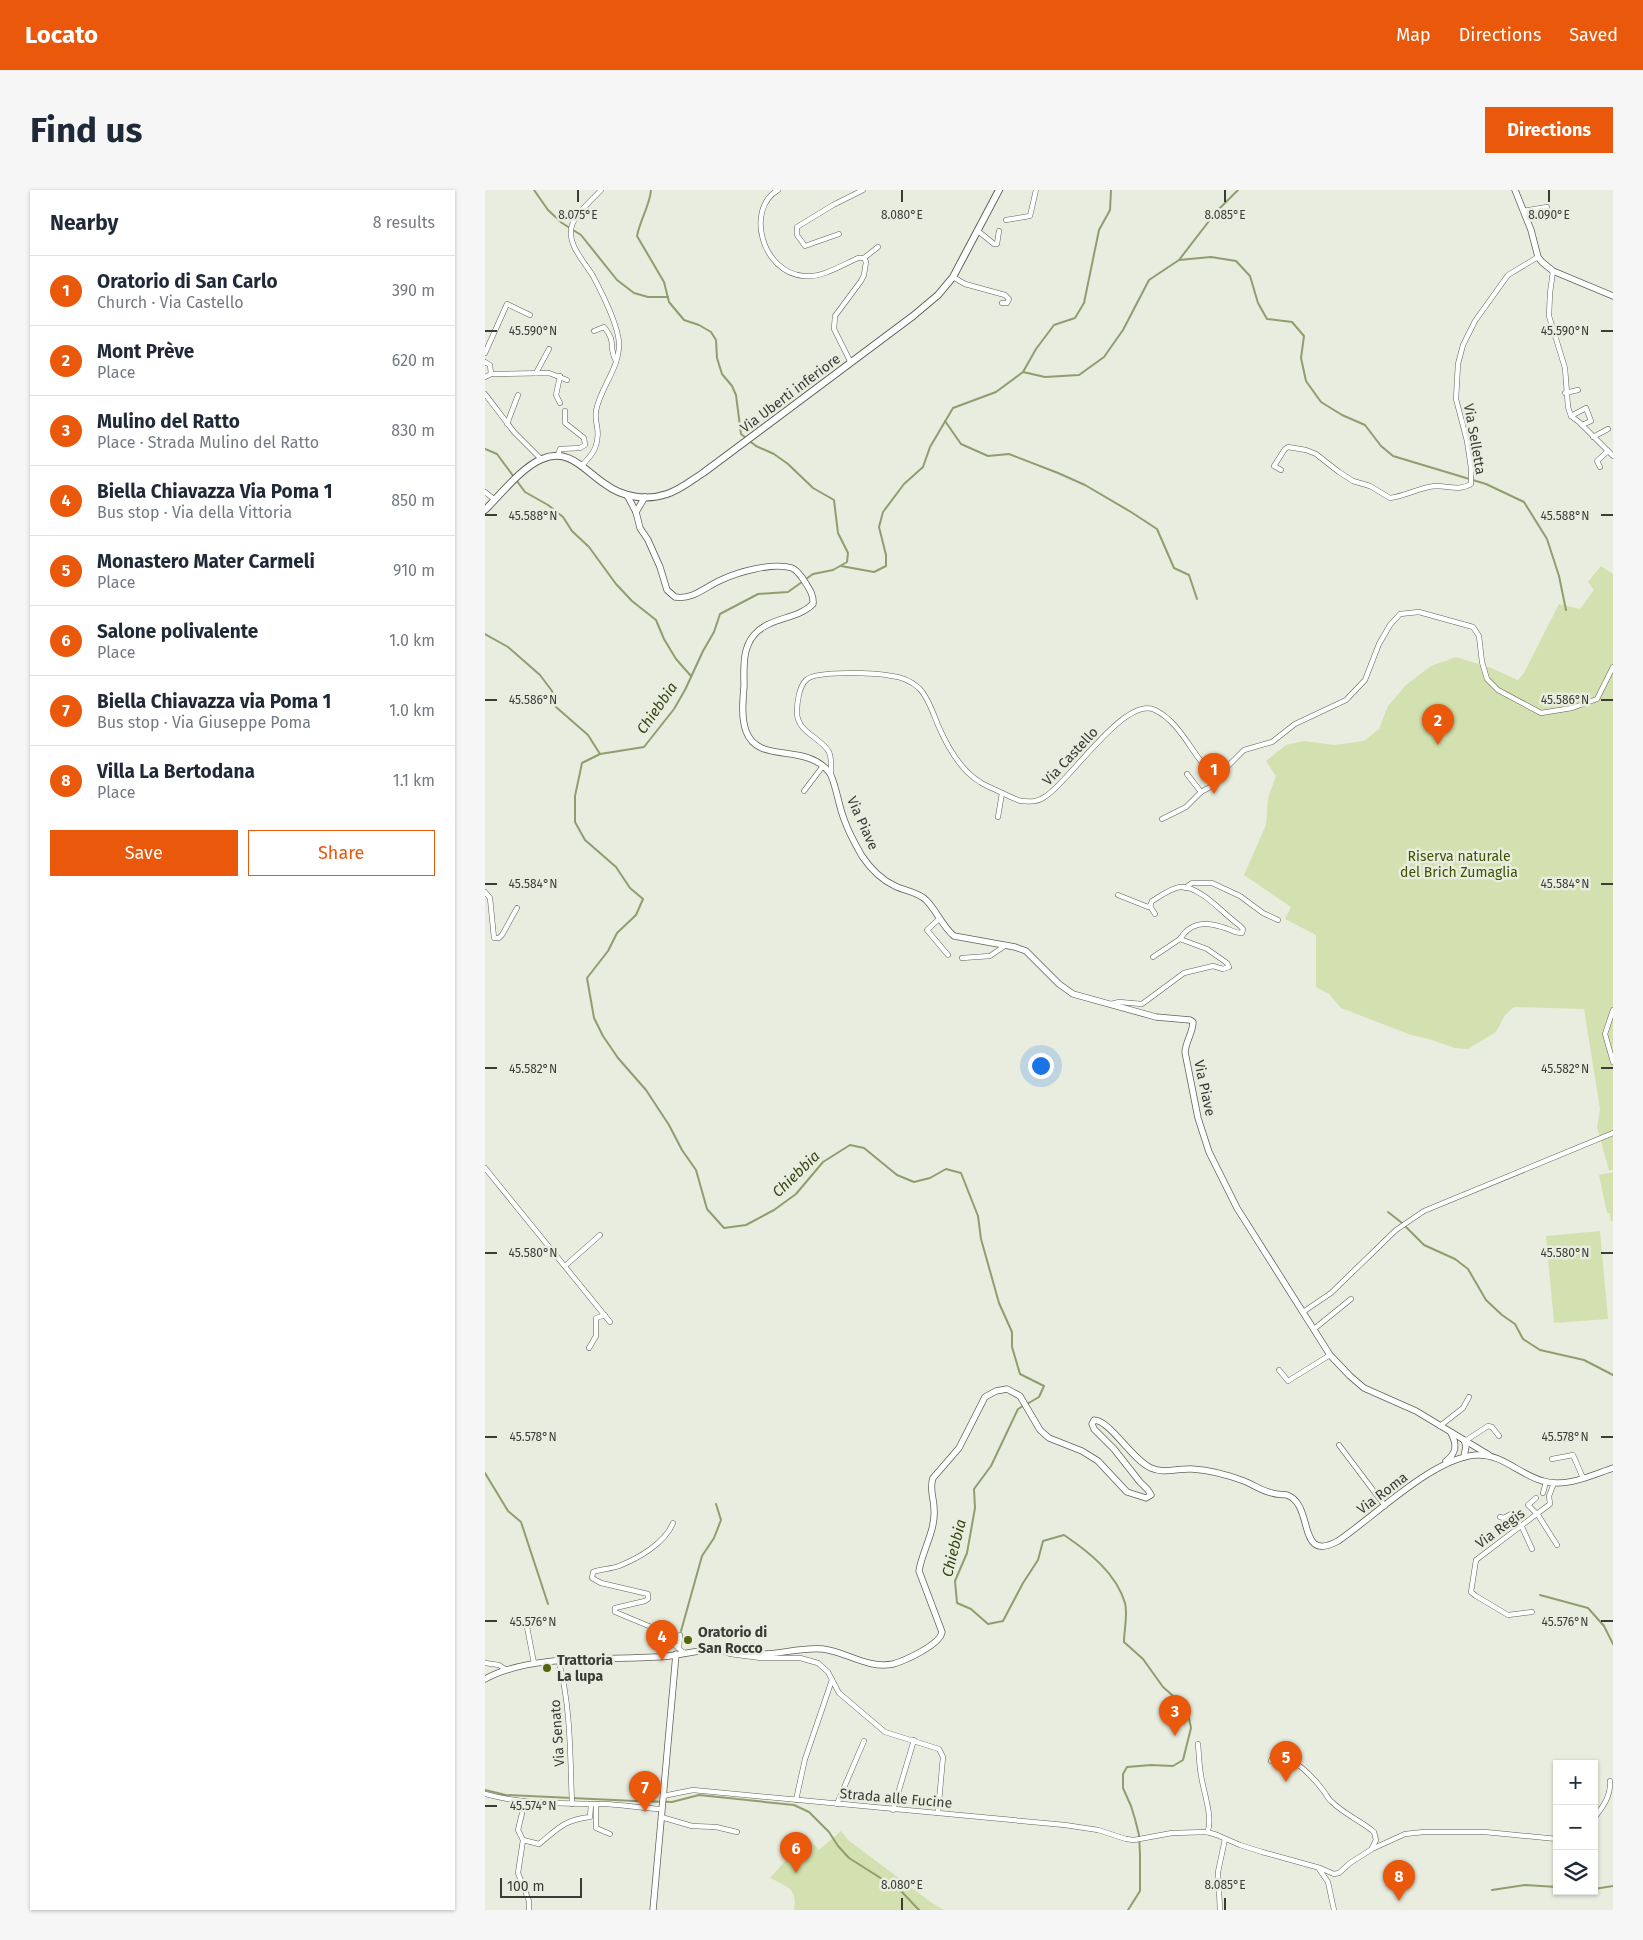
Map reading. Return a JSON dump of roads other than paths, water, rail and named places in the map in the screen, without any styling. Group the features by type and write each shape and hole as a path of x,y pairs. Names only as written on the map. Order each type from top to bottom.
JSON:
{"main road":[{"name":"Via Uberti inferiore","path":"558,455 571,458 605,485 627,495 645,497 667,494 679,489 928,304 953,278 999,190"},
{"path":"485,510 516,479 541,459 558,455"}],"street":[{"path":"581,466 591,457 598,444 595,419 596,409 616,361 619,344 613,321 594,277 577,251 571,234 576,218 601,190"},
{"path":"778,190 774,192 765,204 761,215 764,244 768,255 778,266 788,272 803,276 816,276 858,258 864,258 878,247"},
{"path":"849,190 849,198"},
{"path":"839,234 805,246 797,235 797,227 833,205 863,190"},
{"path":"1006,220 1030,216 1036,190"},
{"path":"1515,190 1531,230 1538,257 1545,266 1613,296"},
{"path":"1523,211 1547,207"},
{"path":"978,231 994,244 997,244 999,231"},
{"name":"Via Selletta","path":"1281,470 1274,466 1288,447 1316,454 1346,477 1370,486 1390,498 1425,488 1463,488 1471,484 1467,441 1456,399 1458,364 1463,345 1475,321 1509,275 1538,257"},
{"path":"851,363 833,324 835,316 864,275 867,264 864,258"},
{"path":"1553,271 1549,316 1565,368 1565,393 1571,416 1613,456"},
{"path":"953,278 971,286 1005,295 1009,299 1007,303 1002,303"},
{"path":"485,353 507,304 530,315"},
{"path":"594,331 604,328 610,334 613,340 613,355 616,361"},
{"path":"536,373 549,349"},
{"path":"485,362 490,365 491,374"},
{"path":"485,377 491,374 549,373 567,380"},
{"path":"560,376 556,395 560,403"},
{"path":"1565,393 1578,390"},
{"path":"485,394 507,424 541,459"},
{"path":"507,424 518,396"},
{"path":"1571,416 1586,408 1591,421 1582,425"},
{"path":"558,455 560,449 580,448 585,445 584,438 565,423 565,411"},
{"path":"1593,437 1608,428"},
{"path":"1600,467 1597,460 1608,451"},
{"path":"485,492 495,500"},
{"path":"627,495 636,512 640,528 648,540 660,567 667,590 675,597 690,597 735,574 757,569 792,568 801,576 814,600 811,606 803,612 761,628 749,642 745,652 743,719 746,731 755,745 767,751 803,756 815,760 831,775"},
{"path":"636,512 645,497"},
{"path":"1162,819 1186,806 1201,792 1214,785 1215,777 1244,750 1272,742 1295,724 1347,700 1365,680 1379,644 1390,625 1400,614 1419,612 1473,627 1479,636 1482,662 1487,679 1497,690 1541,713 1572,708 1597,698 1613,668"},
{"name":"Via Castello","path":"831,775 831,761 828,751 799,724 797,713 800,688 807,679 817,674 849,673 892,676 906,680 919,689 928,702 946,742 966,772 980,783 1019,800 1035,802 1047,796 1103,736 1121,721 1145,708 1154,709 1168,720 1215,777"},
{"path":"804,791 823,766"},
{"path":"1187,774 1201,792"},
{"name":"Via Piave","path":"831,775 843,818 863,858 887,882 926,900 954,936 1007,945 1026,951 1059,984 1073,994 1156,1017 1190,1020 1193,1022 1193,1028 1186,1044 1185,1052 1203,1139 1237,1208 1330,1354 1364,1388 1401,1403 1491,1456"},
{"path":"998,818 1002,793"},
{"path":"1185,888 1191,883 1211,883 1240,896 1263,913 1279,920"},
{"path":"1150,906 1152,901 1178,887 1194,890 1243,929 1242,933 1235,933 1223,927 1196,924 1188,928 1180,939 1153,957"},
{"path":"485,892 490,898 494,938 499,938 517,908"},
{"path":"1118,895 1148,907 1150,906"},
{"path":"1150,906 1155,914"},
{"path":"939,919 927,930 948,956"},
{"path":"1110,1004 1119,1002 1142,1004 1185,973 1213,966 1223,969 1229,967 1227,963 1207,948 1180,939"},
{"path":"963,958 990,956 1007,945"},
{"path":"1613,1010 1605,1034 1613,1062"},
{"path":"1303,1312 1331,1293 1396,1230 1425,1211 1613,1133"},
{"path":"485,1168 610,1322"},
{"path":"565,1266 600,1235"},
{"path":"1314,1330 1351,1299"},
{"path":"589,1348 595,1336 596,1318 605,1316"},
{"path":"1279,1370 1288,1381 1330,1354"},
{"name":"Via Roma","path":"725,1652 778,1653 823,1649 860,1661 880,1665 893,1664 905,1660 939,1640 942,1636 942,1628 919,1571 934,1519 931,1484 933,1478 959,1448 985,1397 996,1391 1007,1389 1020,1396 1040,1430 1049,1438 1082,1451 1098,1461 1127,1492 1146,1498 1151,1495 1114,1449 1094,1429 1094,1420 1105,1423 1127,1449 1143,1464 1152,1468 1161,1471 1192,1469 1230,1476 1262,1490 1274,1494 1287,1495 1300,1506 1311,1540 1320,1547 1326,1547 1338,1541 1438,1467 1464,1457 1477,1455 1491,1456 1521,1472 1546,1482 1554,1483 1583,1478 1613,1468"},
{"path":"1440,1426 1463,1408 1469,1397"},
{"path":"1464,1457 1465,1440 1488,1426 1499,1436"},
{"path":"1449,1431 1455,1441 1456,1448 1464,1457"},
{"path":"1339,1445 1385,1506"},
{"path":"1438,1467 1450,1458 1456,1448"},
{"path":"1552,1459 1573,1454 1583,1478"},
{"path":"1543,1492 1546,1482"},
{"name":"Via Regis","path":"1532,1612 1508,1615 1471,1592 1476,1560 1550,1504 1549,1496 1554,1483"},
{"path":"1536,1498 1528,1505 1538,1514 1557,1545"},
{"path":"1500,1517 1504,1518 1511,1514 1522,1527 1532,1549"},
{"path":"673,1523 670,1531 648,1550 617,1567 593,1572 592,1578 601,1583 647,1594 649,1596 645,1600 615,1608 615,1612 656,1629 684,1653"},
{"path":"534,1663 527,1627 544,1618"},
{"path":"679,1636 679,1648"},
{"path":"485,1679 505,1669 534,1663 659,1657 713,1650 745,1656 807,1660 818,1663 824,1667 839,1693 885,1732 939,1749 943,1757 938,1813"},
{"path":"653,1910 676,1654"},
{"name":"Via Senato","path":"559,1662 569,1713 572,1804"},
{"path":"485,1664 499,1665 505,1669"},
{"path":"796,1800 805,1759 832,1680"},
{"path":"893,1810 914,1740"},
{"path":"837,1804 864,1741"},
{"path":"1198,1744 1209,1821 1207,1832 1262,1852 1318,1868 1330,1874 1337,1874 1371,1849 1405,1834 1424,1832 1510,1833 1553,1838"},
{"path":"1271,1761 1273,1757 1279,1755 1287,1756 1297,1764 1325,1792 1331,1802 1374,1832 1376,1840 1371,1849"},
{"path":"1598,1812 1610,1792 1611,1781"},
{"name":"Strada alle Fucine","path":"663,1796 693,1790 1065,1825 1098,1830 1134,1840 1172,1833 1207,1832"},
{"path":"485,1794 525,1802 661,1809"},
{"path":"525,1802 518,1830 523,1840 518,1873 529,1901 529,1910"},
{"path":"523,1840 539,1844 563,1823 574,1819 590,1817 593,1804"},
{"path":"593,1804 596,1828 610,1834"},
{"path":"661,1816 691,1826 716,1827 737,1832"},
{"path":"1220,1910 1219,1872 1225,1839"},
{"path":"1318,1868 1328,1882 1334,1910"}],"waterway":[{"path":"534,190 548,210 562,223 581,235 617,280 634,293 648,297 668,297"},
{"name":"Chiebbia","path":"651,190 637,236 664,282 669,302 684,320 699,325 711,332 716,340 717,358 722,374 732,386 736,395 741,434 756,446 774,454 788,464 813,488 834,500 838,533 848,553 847,562 833,570 813,574 806,579"},
{"path":"841,566 874,572 886,566 886,555 879,527 883,512 904,484 923,467 930,447 953,408 996,392 1023,372 1036,349 1054,325 1075,318 1084,303 1099,230 1110,210 1111,190"},
{"path":"1023,372 1045,377 1079,375 1104,357 1123,330 1149,280 1179,260 1216,212 1238,190"},
{"path":"1179,260 1211,257 1236,261 1250,276 1258,303 1267,319 1292,322 1304,336 1301,358 1306,381 1321,402 1342,415 1365,425 1381,446 1393,456 1486,484 1524,502 1547,539 1559,576 1566,610"},
{"path":"945,421 961,444 988,456 1009,454 1058,473 1085,485 1157,529 1174,568 1189,575 1197,599"},
{"path":"485,449 497,454 525,492 548,505 563,517 572,531 589,547 616,584 632,601 656,620 664,639 676,659 691,676"},
{"name":"Chiebbia","path":"802,582 788,592 758,594 720,614 714,632 685,690 674,709 644,747 600,754 582,763 575,796 575,822 585,840 616,867 630,888 643,899 636,915 617,933 608,951 587,978 594,1018 603,1036 618,1058 646,1090 669,1125 682,1150 696,1170 707,1209 724,1228 746,1225 774,1210 796,1194 823,1162 850,1145 864,1148 897,1175 914,1182 930,1178 946,1169 961,1173 978,1216 981,1239 999,1303 1012,1332 1012,1347 1020,1374 1044,1386 1039,1397 1027,1404"},
{"path":"485,634 508,647 540,675 552,691 556,707 588,735 600,754"},
{"path":"1388,1212 1402,1223"},
{"path":"1405,1226 1424,1245 1455,1259 1468,1269 1486,1300 1515,1324 1523,1339 1540,1350 1584,1360 1613,1375"},
{"name":"Chiebbia","path":"1023,1406 1018,1409 991,1466 974,1489 975,1508 967,1553 955,1581 957,1603 971,1609 988,1624 1003,1621 1023,1583 1038,1560 1043,1541 1064,1535 1101,1564 1115,1582 1126,1607 1124,1642 1143,1659 1163,1687 1187,1708 1191,1728 1183,1760 1173,1766 1127,1767 1123,1774 1123,1788 1131,1806 1139,1835 1140,1855 1140,1891 1128,1910"},
{"path":"485,1473 508,1511 521,1522 548,1604"},
{"path":"681,1631 702,1556 714,1538 721,1520 716,1504"},
{"path":"1540,1595 1588,1608 1604,1626 1613,1644"},
{"path":"485,1790 506,1795 672,1802 699,1795 794,1805 809,1812 829,1832 849,1858 901,1891 919,1910"},
{"path":"1492,1890 1525,1885 1553,1887"},
{"path":"1598,1888 1613,1886"}],"place":[{"name":"Mont Prève","path":"1438,745"},
{"name":"Oratorio di San Carlo","path":"1214,794"},
{"name":"Oratorio di San Rocco","path":"688,1640"},
{"name":"Biella Chiavazza Via Poma 1","path":"662,1661"},
{"name":"Trattoria La lupa","path":"547,1668"},
{"name":"Mulino del Ratto","path":"1175,1736"},
{"name":"Monastero Mater Carmeli","path":"1286,1782"},
{"name":"Biella Chiavazza via Poma 1","path":"645,1812"},
{"name":"Salone polivalente","path":"796,1873"},
{"name":"Villa La Bertodana","path":"1399,1901"}],"park label":[{"name":"Riserva naturale del Brich Zumaglia","path":"1459,864"}]}
